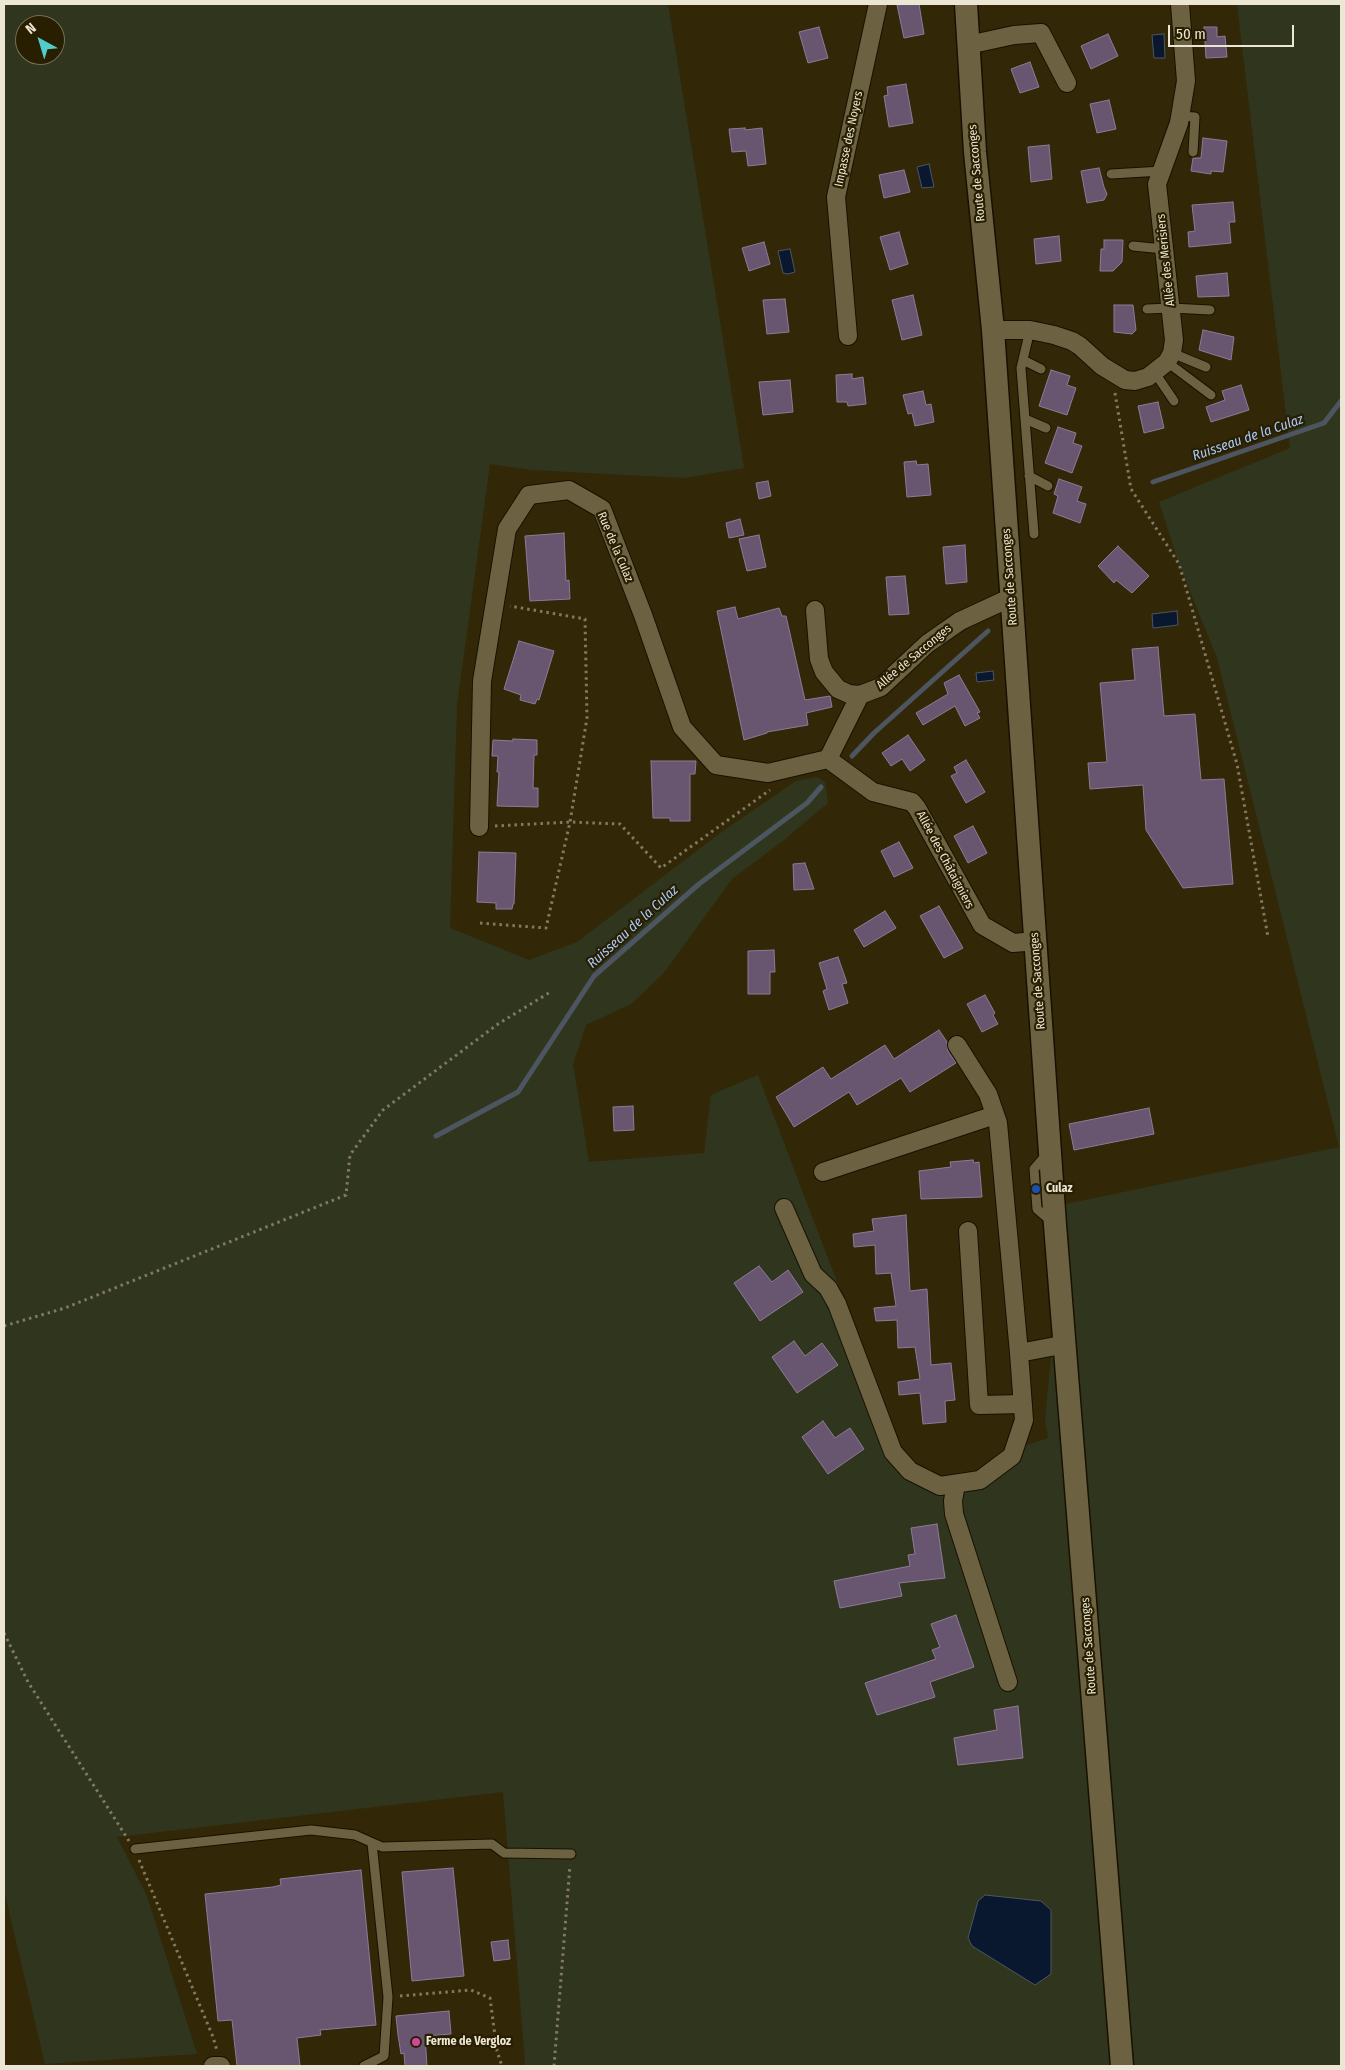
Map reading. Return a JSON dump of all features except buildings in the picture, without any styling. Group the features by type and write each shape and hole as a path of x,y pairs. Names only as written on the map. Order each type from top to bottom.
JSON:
{"street":[{"name":"Impasse des Noyers","path":"848,336 836,197 878,4"},
{"name":"Route de Sacconges","path":"966,4 975,152 992,330 1012,597 1050,1150 1122,2066"},
{"name":"Allée des Merisiers","path":"1165,362 1174,340 1158,184 1180,116 1186,81 1180,4"},
{"path":"968,45 1014,35 1041,33 1067,83"},
{"path":"992,330 1030,330 1072,341 1111,373 1125,380 1135,381 1148,377 1165,362"},
{"name":"Rue de la Culaz","path":"479,827 482,680 506,529 529,495 569,490 602,509 644,615 682,727 716,765 768,773 828,759"},
{"name":"Allée de Sacconges","path":"860,696 881,687 927,644 953,625 976,612 1012,597"},
{"path":"815,610 819,659 824,672 838,689 860,696 828,759"},
{"name":"Allée des Châtaigniers","path":"828,759 873,792 912,802 918,808 982,925 1013,943 1036,941"},
{"path":"784,1208 813,1274 828,1288 838,1304 893,1452 910,1472 940,1486 956,1484 980,1480 1012,1456 1024,1420 998,1123 988,1094 957,1045"},
{"path":"823,1172 995,1115"},
{"path":"968,1231 979,1405 1023,1404"},
{"path":"1019,1353 1056,1346"},
{"path":"956,1484 953,1501 954,1514 1008,1682"},
{"path":"213,2066 221,2066"}],"lane":[{"path":"1180,116 1196,117 1194,152"},
{"path":"1111,174 1162,171"},
{"path":"1133,246 1164,249"},
{"path":"1147,309 1210,310"},
{"path":"1030,330 1021,368 1034,534"},
{"path":"1023,360 1041,369"},
{"path":"1165,362 1206,367"},
{"path":"1165,362 1211,395"},
{"path":"1165,362 1174,401"},
{"path":"1025,418 1046,428"},
{"path":"1029,476 1048,486"},
{"path":"135,1850 311,1830 355,1835 382,1847 492,1844 504,1853 571,1854"},
{"path":"364,2066 384,2056 388,1997 372,1843"}],"path":[{"path":"1111,373 1131,489 1179,564 1237,764 1268,938"},
{"path":"480,923 546,928 570,822 587,718 585,619 494,604"},
{"path":"479,827 570,822 620,824 661,868 770,790 793,767"},
{"path":"4,1326 65,1308 346,1195 350,1155 383,1110 498,1024 552,990"},
{"path":"4,1633 28,1682 135,1850 214,2037 221,2066"},
{"path":"554,2066 571,1854"},
{"path":"388,1997 471,1990 490,1998 497,2051 502,2066"}],"green space":[{"path":"4,4 668,4 744,468 684,478 532,470 490,464 457,705 450,928 529,960 577,942 723,831 796,781 817,777 825,782 828,803 784,840 732,879 663,974 631,1004 586,1025 573,1064 589,1162 704,1153 711,1095 758,1075 912,1478 958,1482 1021,1447 1048,1438 1045,1420 1066,1204 1339,1147 1217,658 1179,564 1159,502 1290,448 1237,4 1341,4 1341,2066 523,2066 525,2062 503,1792 117,1837 147,1896 197,2054 45,2064 4,1890"}],"water":[{"path":"1164,34 1165,58 1154,58 1152,35"},
{"path":"929,164 934,187 922,188 917,167"},
{"path":"790,249 795,272 788,274 783,273 778,251"},
{"path":"1177,611 1178,625 1153,628 1152,614"},
{"path":"993,671 994,680 977,682 976,673"},
{"path":"985,1895 1041,1901 1051,1910 1051,1974 1035,1985 972,1946 968,1938 978,1901"}],"waterway":[{"name":"Ruisseau de la Culaz","path":"1153,482 1324,423 1341,401"},
{"name":"Ruisseau de la Culaz","path":"852,756 874,733 988,631"},
{"name":"Ruisseau de la Culaz","path":"436,1136 518,1092 594,976 699,884 807,803 821,787"}],"place":[{"name":"Culaz","path":"1036,1189"},
{"name":"Ferme de Vergloz","path":"416,2042"}]}
